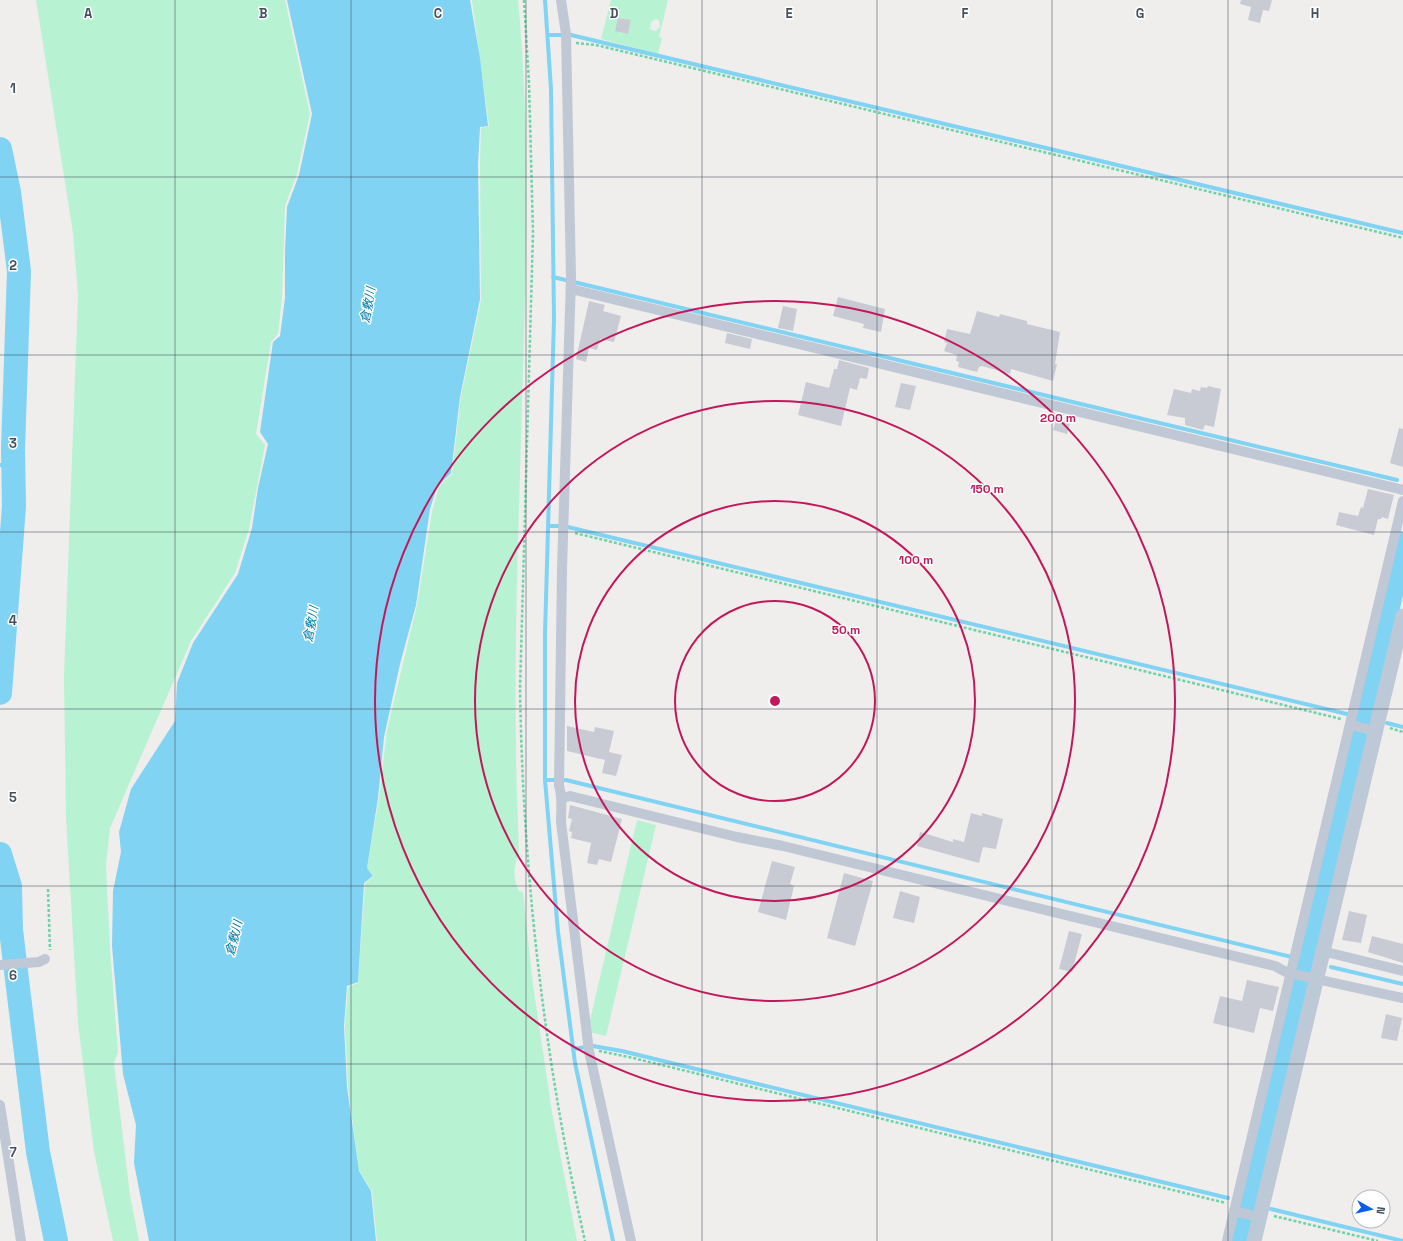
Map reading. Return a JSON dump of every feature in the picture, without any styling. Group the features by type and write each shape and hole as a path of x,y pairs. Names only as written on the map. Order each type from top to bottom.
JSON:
{"street":[{"path":"562,0 566,44 571,284 563,532 559,775 559,786 563,798 561,803 561,822 579,956 588,1048 631,1241"},
{"path":"571,284 1403,490"},
{"path":"1227,1241 1236,1211 1352,724 1403,501"},
{"path":"1254,1241 1257,1215 1311,978 1322,952 1370,730 1403,616"},
{"path":"1352,724 1370,730"},
{"path":"563,798 570,796 737,837 783,846 1275,966 1294,966 1311,978 1403,998"},
{"path":"1322,952 1403,971"},
{"path":"0,965 45,959"},
{"path":"0,1105 21,1241"},
{"path":"1236,1211 1257,1215"}],"path":[{"path":"524,0 529,83 533,233 520,689 521,763 526,842 543,1013 555,1092 584,1241"},
{"path":"566,44 579,43 596,45 1403,238"},
{"path":"563,532 603,539 1352,724"},
{"path":"45,959 50,952 51,943 48,889"},
{"path":"588,1048 629,1056 1222,1202 1236,1211"},
{"path":"1257,1215 1378,1241"}],"green space":[{"path":"36,0 285,0 310,114 297,174 285,206 282,298 278,334 271,342 256,434 265,445 249,529 235,573 191,641 110,828 106,865 110,949 118,1052 114,1063 130,1195 139,1241 113,1241 94,1152 78,1023 66,817 64,677 78,295 73,233"},
{"path":"472,0 518,0 525,101 526,202 516,661 516,760 519,854 514,872 517,887 519,891 523,892 533,985 552,1112 577,1241 377,1241 372,1191 359,1170 348,1087 345,1026 348,987 358,983 365,884 374,876 367,868 379,798 387,730 417,605 432,512 439,486 452,474 461,396 481,300 481,128 489,126"},
{"path":"611,0 668,0 659,37 662,38 658,54 601,39","holes":["618,18 631,21 628,34 616,31","656,19 659,20 660,27 655,31 650,29 651,22"]},
{"path":"637,820 656,825 606,1036 589,1032 590,1020"}],"water":[{"name":"倉敷川","path":"287,0 470,0 480,58 488,126 480,127 478,164 480,299 460,397 451,473 437,487 430,509 416,605 400,664 384,737 378,798 367,868 373,876 364,883 358,982 347,986 344,1026 347,1087 359,1171 371,1191 376,1241 149,1241 134,1163 136,1125 123,1074 112,946 113,891 121,852 119,832 131,789 175,721 177,683 193,643 238,574 252,528 258,488 268,444 260,432 273,342 280,336 285,298 287,207 299,175 312,114"}],"building":[{"path":"1241,0 1272,0 1269,11 1263,10 1260,23 1248,20 1251,7 1240,4"},
{"path":"618,18 631,20 628,34 615,31"},
{"path":"838,297 885,309 881,332 863,328 864,324 833,316"},
{"path":"589,301 605,305 603,311 621,316 614,342 600,339 597,350 589,348 586,362 576,359"},
{"path":"783,306 797,309 793,331 778,328"},
{"path":"977,311 999,317 1000,314 1027,321 1027,324 1060,332 1055,364 1057,364 1053,381 1011,369 1010,374 982,366 979,367 977,372 958,367 959,362 956,361 957,355 944,351 947,343 944,342 947,329 970,334"},
{"path":"727,333 752,339 750,349 725,343"},
{"path":"839,360 869,368 867,379 860,378 857,390 850,388 841,426 798,415 806,382 829,388 834,369 837,369"},
{"path":"901,383 916,386 910,410 895,407"},
{"path":"1208,386 1221,389 1214,427 1205,425 1203,430 1185,425 1185,418 1167,415 1174,389 1191,393 1192,389 1200,391 1201,387 1207,388"},
{"path":"1056,420 1070,423 1067,434 1053,430"},
{"path":"1399,428 1403,429 1403,467 1390,463"},
{"path":"1368,489 1394,495 1388,519 1382,517 1381,519 1378,519 1374,535 1336,525 1339,512 1358,516 1361,507 1363,508"},
{"path":"567,726 594,732 595,727 614,731 609,752 622,755 616,776 602,773 605,760 567,751"},
{"path":"570,805 622,819 611,862 599,859 597,865 587,863 591,843 571,838 572,832 569,831 572,819 568,818"},
{"path":"971,813 982,816 982,813 1003,819 996,849 983,847 979,863 917,846 920,832 953,842 953,839 964,842"},
{"path":"772,861 795,867 790,884 794,886 786,920 758,912"},
{"path":"844,873 873,881 855,946 827,938"},
{"path":"900,891 920,897 914,923 893,918"},
{"path":"1349,911 1367,915 1361,943 1342,940"},
{"path":"1069,931 1082,934 1072,972 1059,969"},
{"path":"1372,936 1403,944 1403,963 1368,952"},
{"path":"1247,980 1279,987 1273,1011 1260,1008 1254,1033 1213,1023 1220,996 1242,1001"},
{"path":"1386,1014 1402,1018 1397,1041 1381,1038"}],"waterway":[{"path":"545,0 551,89 554,318 545,634 545,780 558,932 575,1063 613,1241"},
{"path":"548,35 562,35"},
{"path":"571,35 1403,233"},
{"path":"0,149 9,192 19,271 13,449 14,506 0,693"},
{"path":"553,277 1397,480"},
{"path":"0,465 13,465"},
{"path":"549,526 559,526"},
{"path":"568,527 1347,714"},
{"path":"1237,1241 1403,544"},
{"path":"1356,716 1366,718"},
{"path":"1387,723 1403,727"},
{"path":"545,780 566,780 1308,961"},
{"path":"0,854 10,886 11,930 38,1152 56,1241"},
{"path":"0,933 11,930"},
{"path":"1331,967 1403,984"},
{"path":"573,1049 593,1046 622,1051 1228,1198"},
{"path":"1241,1202 1251,1204"},
{"path":"1271,1209 1403,1241"}]}
